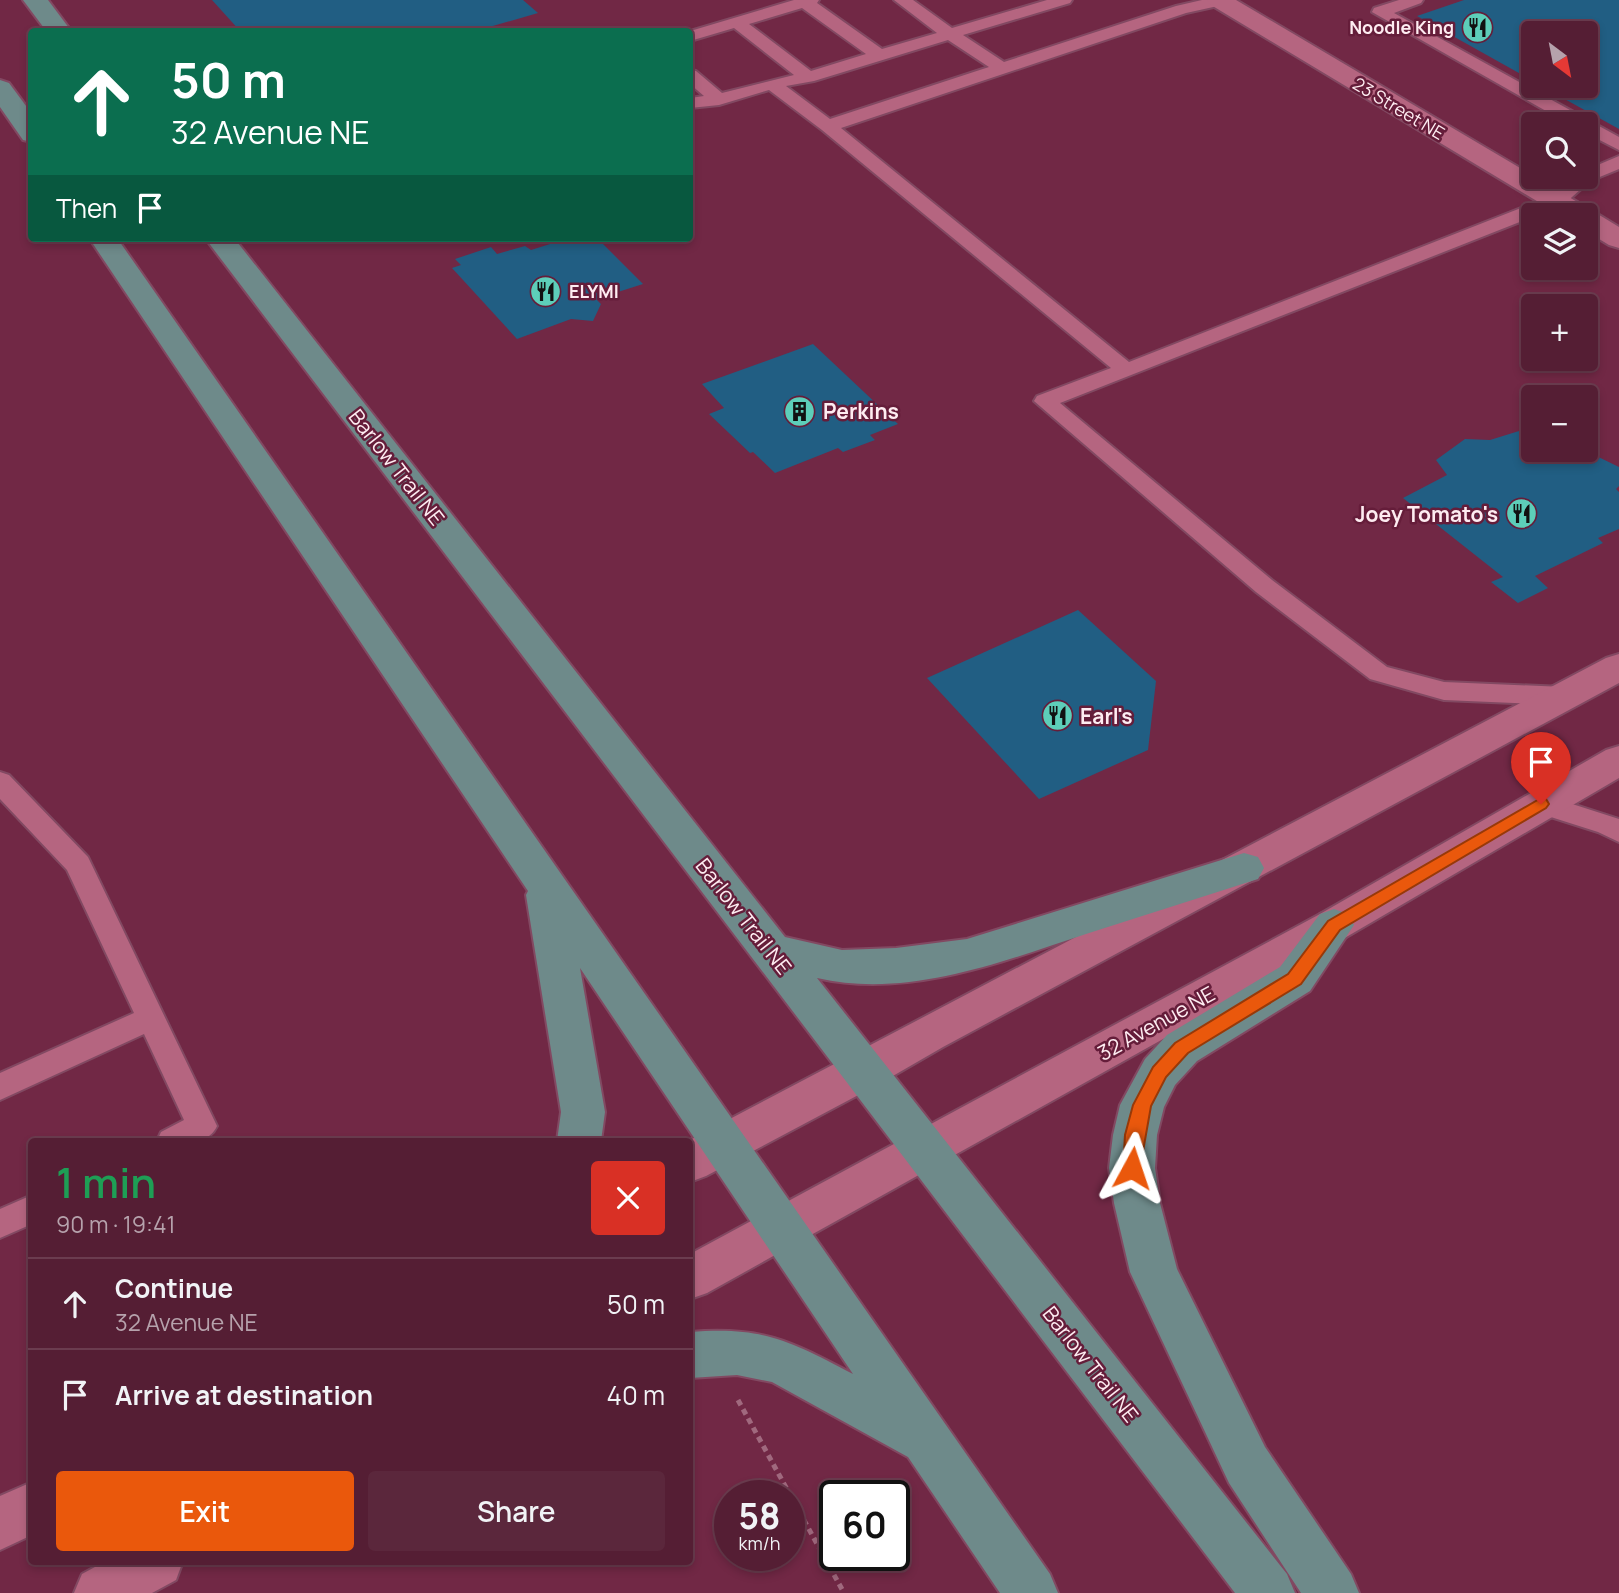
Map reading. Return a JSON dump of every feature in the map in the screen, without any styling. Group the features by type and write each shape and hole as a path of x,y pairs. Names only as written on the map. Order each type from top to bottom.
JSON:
{"main road":[{"path":"35,0 57,28"},
{"name":"23 Street NE","path":"1220,1 1559,203"},
{"path":"0,88 28,128"},
{"path":"1598,226 1619,239"},
{"path":"106,242 544,883 706,1153 781,1228 1031,1593"},
{"name":"Barlow Trail NE","path":"222,242 1268,1593"},
{"path":"706,1153 1619,667"},
{"name":"32 Avenue NE","path":"693,1276 1334,926 1619,760"},
{"path":"770,950 842,967 896,965 967,956 1244,868"},
{"path":"544,883 579,1081 583,1112 579,1138"},
{"path":"1332,1593 1247,1465 1154,1272 1132,1168 1135,1135 1142,1105 1160,1072 1182,1048 1294,979 1334,926"},
{"path":"693,1355 737,1352 780,1361 927,1441"},
{"path":"0,1524 28,1509"},
{"path":"100,1593 150,1565"}],"lane":[{"path":"902,0 1002,68"},
{"path":"1005,0 1023,12"},
{"path":"693,103 719,100 772,84 808,77 1064,0"},
{"path":"1415,0 1380,12 1560,112"},
{"path":"693,35 808,1 879,55"},
{"path":"828,126 1182,9 1220,1"},
{"path":"736,22 808,77"},
{"path":"693,78 719,100"},
{"path":"772,84 828,126 1126,370"},
{"path":"693,114 719,100"},
{"path":"1598,133 1619,145"},
{"path":"1598,170 1619,162"},
{"path":"1564,696 1444,691 1379,673 1264,586 1045,401 1556,201 1569,189"},
{"path":"0,782 78,864 202,1126 178,1138"},
{"path":"1541,804 1607,825 1619,832"},
{"path":"0,1087 151,1018"},
{"path":"0,1224 28,1211"}],"path":[{"path":"736,1396 844,1593"}],"building":[{"path":"212,0 523,0 538,13 486,28 237,28"},
{"path":"1464,0 1619,0 1619,129 1598,117 1598,112 1588,112 1563,98 1598,98 1598,21 1521,21 1521,74 1417,16"},
{"name":"ELYMI","path":"556,242 601,242 643,284 596,299 601,304 593,321 571,319 517,339 452,268 461,265 455,259 491,247 497,254 525,246 531,250"},
{"name":"Perkins","path":"813,344 898,424 870,435 875,440 843,452 838,448 775,473 709,414 724,408 702,384"},
{"name":"Joey Tomato's","path":"1521,431 1521,462 1598,462 1598,457 1619,467 1619,486 1616,489 1619,492 1619,529 1598,538 1603,543 1535,576 1548,588 1518,603 1491,582 1503,577 1403,498 1447,475 1436,460 1465,439 1490,440"},
{"name":"Earl's","path":"1078,610 1156,681 1148,750 1039,799 927,678"}],"place":[{"name":"Noodle King","path":"1477,27"},
{"name":"ELYMI","path":"546,291"},
{"name":"Perkins","path":"800,411"},
{"name":"Joey Tomato's","path":"1521,514"},
{"name":"Earl's","path":"1057,716"}],"route":[{"path":"1132,1168 1135,1135 1142,1105 1160,1072 1182,1048 1294,979 1334,926 1541,804"}]}
